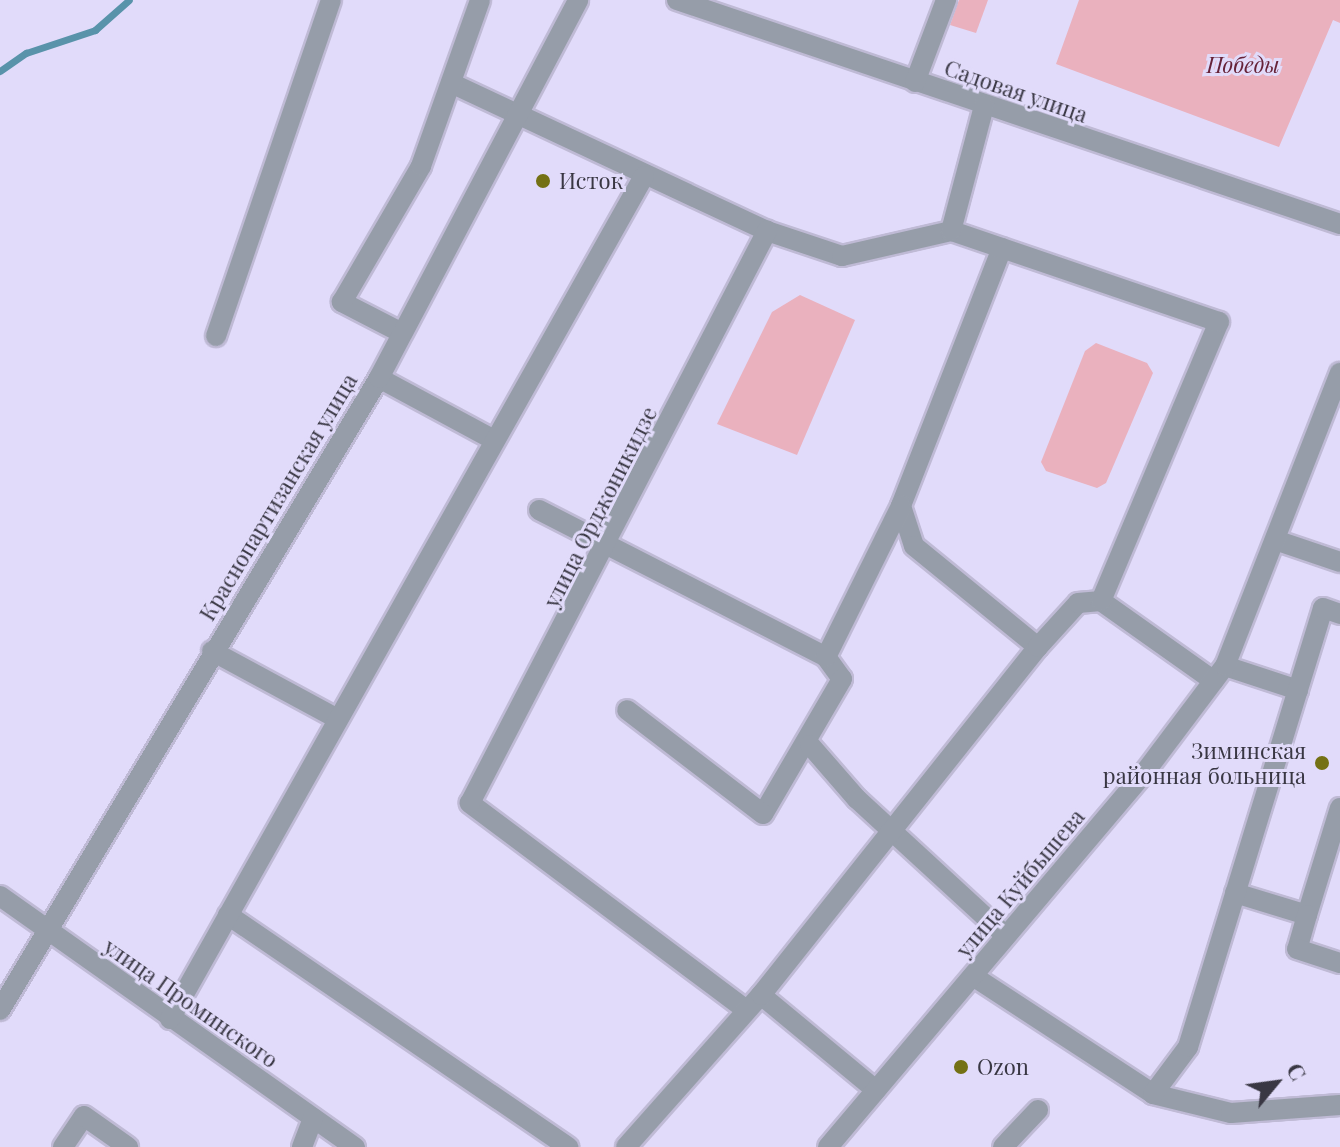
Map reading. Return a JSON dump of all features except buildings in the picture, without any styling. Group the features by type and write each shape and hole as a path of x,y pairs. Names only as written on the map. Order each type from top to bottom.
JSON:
{"street":[{"path":"216,336 331,0"},
{"path":"402,333 342,302 421,166 480,0"},
{"name":"Краснопартизанская улица","path":"0,1010 212,651 379,378 578,0"},
{"name":"Садовая улица","path":"677,0 1340,224"},
{"path":"915,82 946,0"},
{"path":"451,83 767,231 842,256 951,231 1219,322 1101,601"},
{"path":"951,231 984,106"},
{"path":"170,1019 644,176"},
{"name":"улица Орджоникидзе","path":"745,1009 470,803 608,548 767,231"},
{"path":"826,657 901,506 1002,248"},
{"name":"улица Куйбышева","path":"828,1147 973,976 1220,673 1340,373"},
{"path":"379,378 494,440"},
{"path":"901,506 914,546 1038,647"},
{"path":"539,510 826,657 842,679 810,745 763,814 627,710"},
{"path":"1275,540 1340,562"},
{"path":"626,1147 745,1009 761,995 895,831 1038,647 1078,603 1101,601 1220,673 1298,690"},
{"path":"1153,1094 1188,1047 1323,608 1340,614"},
{"path":"212,651 338,719"},
{"path":"810,745 1006,936"},
{"path":"1340,808 1297,949 1340,963"},
{"path":"1235,893 1307,915"},
{"name":"улица Проминского","path":"0,896 355,1147"},
{"path":"228,915 568,1147"},
{"path":"973,976 1153,1094 1231,1113 1340,1105"},
{"path":"761,995 876,1090"},
{"path":"1003,1147 1038,1110"},
{"path":"63,1147 84,1116 128,1147"},
{"path":"302,1147 313,1118"}],"green space":[{"path":"959,0 988,0 976,33 950,25"},
{"name":"Победы","path":"1079,0 1340,0 1340,23 1333,20 1279,147 1056,64"},
{"path":"800,295 855,320 797,455 717,424 772,312"},
{"path":"1096,343 1147,363 1153,373 1106,483 1097,488 1046,471 1041,462 1085,351"}],"waterway":[{"path":"0,71 26,53 95,30 129,0"}],"place":[{"name":"Исток","path":"543,181"},
{"name":"Зиминская районная больница","path":"1322,763"},
{"name":"Ozon","path":"961,1067"}]}
